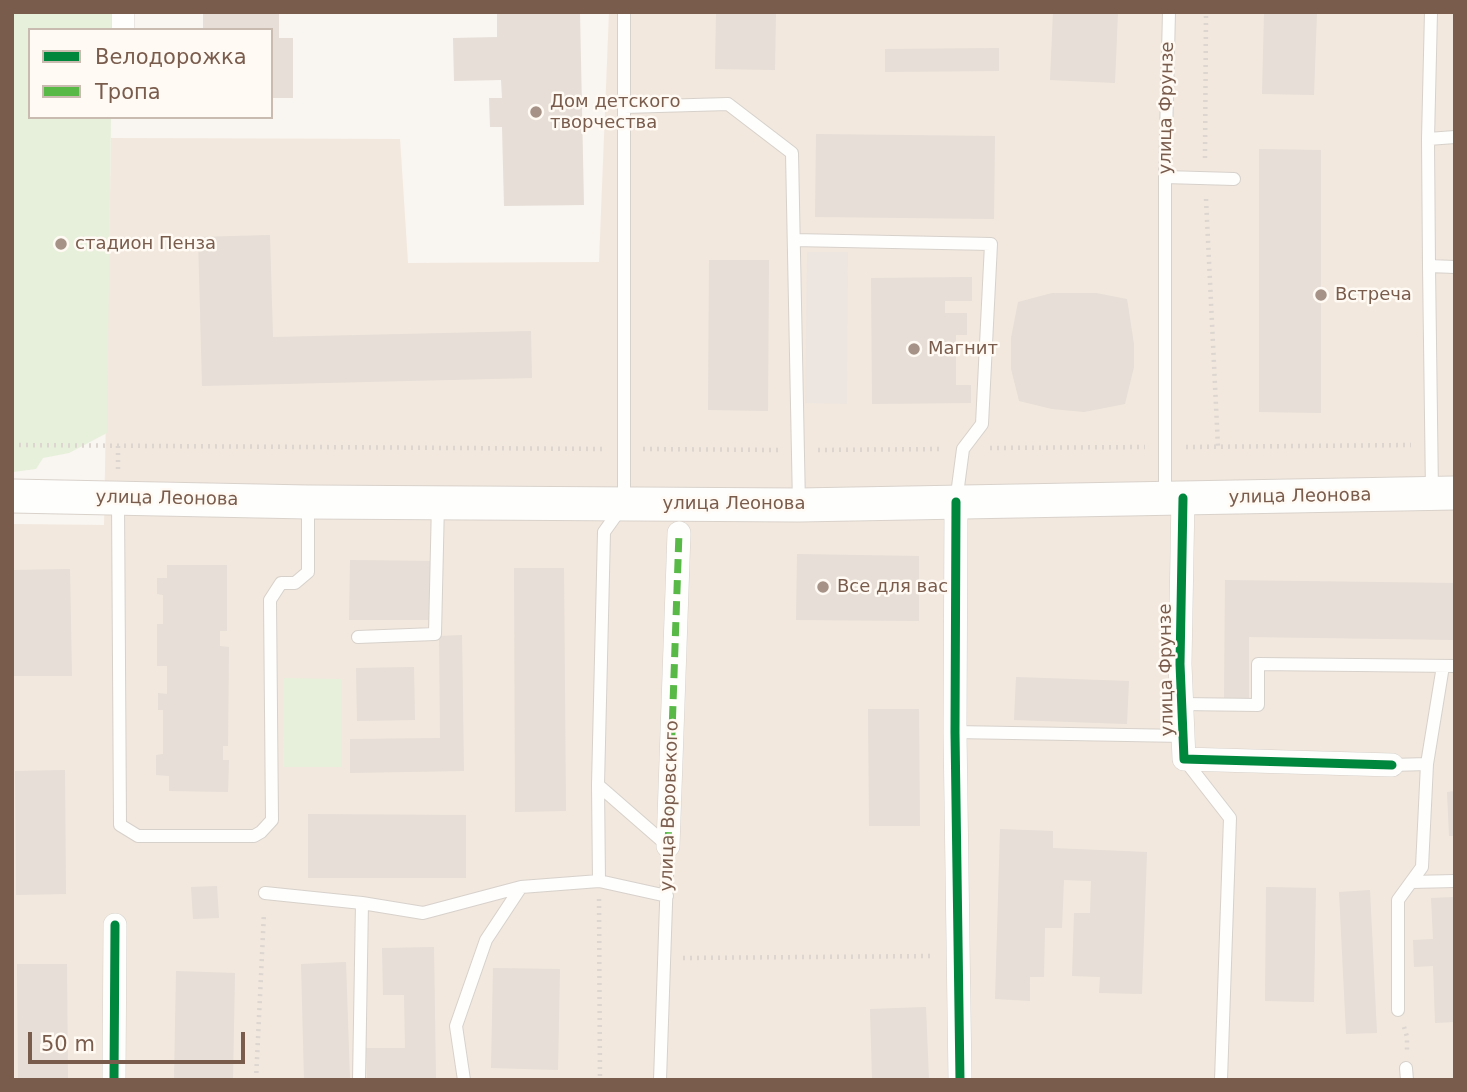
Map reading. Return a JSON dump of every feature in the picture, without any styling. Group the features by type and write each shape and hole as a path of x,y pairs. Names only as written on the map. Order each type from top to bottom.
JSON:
{"main road":[{"name":"улица Леонова","path":"12,496 308,502 799,505 1444,494"}],"street":[{"name":"улица Фрунзе","path":"1174,498 1184,759 1392,765"},
{"path":"956,502 955,732 960,1080"},
{"name":"улица Воровского","path":"668,846 679,533"},
{"path":"114,1080 115,925"}],"lane":[{"path":"599,881 598,785 604,532 624,504 624,12"},
{"name":"улица Фрунзе","path":"1169,12 1165,177 1165,447 1174,498"},
{"path":"1431,12 1428,139 1432,444 1444,494"},
{"path":"624,107 728,104 792,153 799,505"},
{"path":"1428,139 1455,137"},
{"path":"1165,177 1234,179"},
{"path":"794,240 991,244 982,424 963,449 956,502"},
{"path":"1429,266 1455,267"},
{"path":"118,499 120,825 138,836 254,836 272,820 270,600 281,583 295,583 308,572 308,502"},
{"path":"358,636 435,634 438,503"},
{"path":"1182,704 1258,705 1258,664 1449,666 1427,764 1422,867 1398,900 1398,1010"},
{"path":"955,732 1184,736"},
{"path":"1184,759 1230,818 1221,1080"},
{"path":"1392,765 1427,764"},
{"path":"598,785 668,846"},
{"name":"улица Воровского","path":"660,1080 668,846"},
{"path":"265,893 362,903 423,913 521,887 599,881 667,896"},
{"path":"1411,882 1455,881"},
{"path":"464,1080 456,1026 486,940 521,887"},
{"path":"359,1080 362,903"}],"path":[{"path":"1206,12 1205,178 1218,447"},
{"path":"12,445 798,450 1432,444"},
{"path":"599,881 600,1080"},
{"path":"256,1080 265,893"},
{"path":"665,958 958,956"},
{"path":"1398,1010 1407,1037 1407,1074"}],"shaded area":[{"path":"609,12 1455,12 1455,1080 12,1080 12,524 104,525 111,138 400,139 408,263 599,262"},
{"path":"807,252 848,252 847,404 805,403"}],"green space":[{"name":"стадион Пенза","path":"12,12 113,12 112,28 28,28 28,119 111,119 107,433 69,453 43,458 36,469 13,472"},
{"path":"284,678 341,679 341,767 283,767"}],"building":[{"path":"203,12 279,12 279,38 293,38 293,98 273,98 273,28 203,28"},
{"name":"Дом детского творчества","path":"497,12 580,12 584,205 504,206 502,127 490,127 489,98 502,98 501,80 454,81 453,38 497,37"},
{"path":"716,12 776,12 775,70 715,69"},
{"path":"1053,12 1118,12 1115,83 1050,80"},
{"path":"1264,12 1317,12 1314,95 1262,94"},
{"path":"999,48 999,71 885,72 885,49"},
{"path":"816,134 995,136 994,219 815,217"},
{"path":"1259,149 1321,150 1321,413 1259,412"},
{"path":"270,235 273,337 531,331 532,378 202,386 198,237"},
{"path":"709,260 769,260 768,411 708,410"},
{"name":"Магнит","path":"972,277 972,301 945,301 945,313 967,313 967,335 956,335 956,385 971,385 971,403 872,404 871,278"},
{"path":"1052,293 1096,293 1127,299 1134,344 1134,367 1125,404 1084,412 1052,409 1019,401 1011,369 1011,338 1018,302"},
{"path":"797,554 919,556 919,621 796,620"},
{"path":"350,560 433,561 433,620 349,620"},
{"path":"167,565 227,565 227,631 220,631 220,646 229,647 228,746 223,746 223,760 229,760 228,792 169,791 169,776 156,775 156,755 163,754 163,710 158,710 158,693 167,694 167,666 157,666 157,624 163,624 163,595 157,594 157,578 167,578"},
{"path":"514,568 564,568 566,811 515,812"},
{"path":"70,569 72,676 14,676 12,570"},
{"path":"1225,580 1455,583 1455,640 1249,637 1249,698 1224,698"},
{"path":"462,635 464,771 350,773 350,739 440,738 439,636"},
{"path":"414,667 415,720 357,721 356,668"},
{"path":"1016,677 1129,681 1127,724 1014,720"},
{"path":"868,709 919,709 920,826 869,826"},
{"path":"65,770 66,894 16,895 15,771"},
{"path":"1455,791 1455,836 1449,836 1447,792"},
{"path":"308,814 466,815 466,878 308,878"},
{"path":"1000,829 1053,831 1053,848 1147,852 1142,994 1099,993 1100,977 1072,976 1074,913 1090,913 1091,881 1064,880 1062,928 1045,928 1044,977 1030,977 1030,1001 995,999"},
{"path":"217,886 219,918 193,919 191,887"},
{"path":"1266,887 1316,888 1314,1002 1265,1001"},
{"path":"1370,890 1377,1033 1346,1034 1339,892"},
{"path":"1455,897 1455,1022 1435,1023 1433,966 1414,967 1413,940 1433,939 1431,898"},
{"path":"434,947 436,1080 367,1080 366,1048 405,1048 404,995 383,995 382,948"},
{"path":"346,962 350,1080 304,1080 301,964"},
{"path":"17,964 67,964 68,1080 18,1080"},
{"path":"493,968 560,969 558,1070 491,1068"},
{"path":"176,971 235,973 233,1080 174,1080"},
{"path":"926,1007 929,1080 872,1080 870,1009"}],"marked path":[{"path":"668,846 679,533"}],"cycle path":[{"path":"1183,498 1180,664 1184,759 1392,765"},
{"path":"956,502 955,732 960,1080"},
{"path":"114,1080 115,925"}],"place":[{"name":"Дом детского творчества","path":"536,112"},
{"name":"стадион Пенза","path":"61,244"},
{"name":"Встреча","path":"1321,295"},
{"name":"Магнит","path":"914,349"},
{"name":"Все для вас","path":"823,587"}]}
